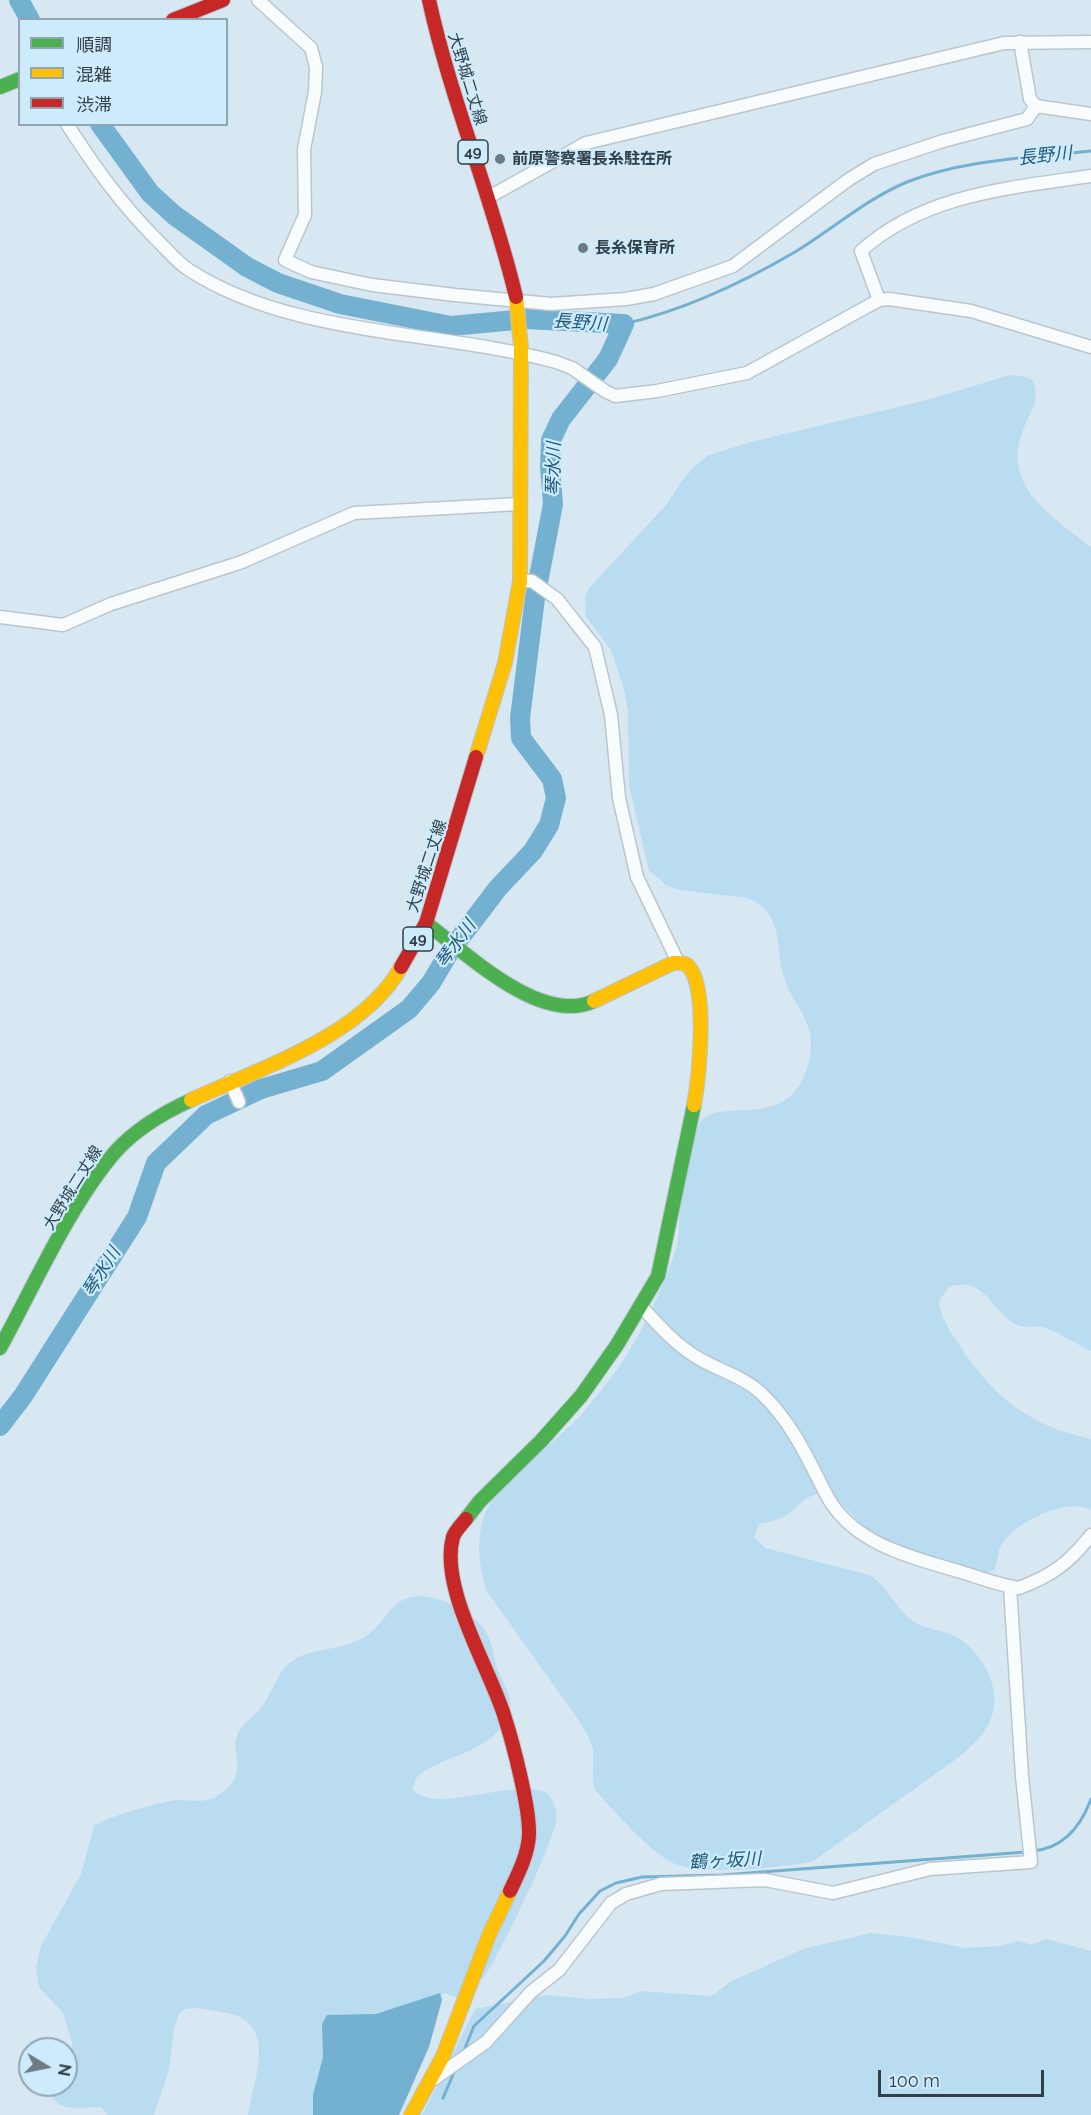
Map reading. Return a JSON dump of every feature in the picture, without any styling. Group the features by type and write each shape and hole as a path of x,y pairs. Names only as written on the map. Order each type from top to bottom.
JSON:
{"main road":[{"path":"178,18 223,0"},
{"name":"大野城二丈線","path":"429,0 466,132 489,196 512,273 517,302"},
{"path":"0,87 18,80"},
{"name":"49","path":"517,302 521,351"},
{"name":"大野城二丈線","path":"0,1348 65,1229 118,1149 167,1111 235,1092 355,1019 397,975 426,922 505,663 526,581 519,504 521,351"},
{"path":"411,2115 457,2024 489,1935 522,1866 529,1836 526,1807 504,1715 455,1592 452,1560 453,1536 480,1501 541,1441 581,1396 641,1306 658,1276 695,1101 701,1037 701,1003 689,967 678,962 621,986 581,1007 565,1008 518,991 426,922"}],"street":[{"path":"258,0 304,40 315,55 315,92 304,149 304,214 285,260 311,272 372,285 517,302 579,304 654,294 733,266 848,180 874,164 933,144 1027,118 1036,106"},
{"path":"1020,42 1030,99 1036,106 1091,114"},
{"path":"489,196 586,143 1004,43 1091,42"},
{"path":"68,126 105,184 140,223 187,269 223,288 289,313 521,351 573,368 595,385 615,396 629,396 747,373 879,300 970,311 1091,347"},
{"path":"879,300 861,251 876,237 896,225 941,204 986,192 1091,176"},
{"path":"0,617 63,625 111,604 242,562 354,513 519,504"},
{"path":"526,581 557,599 595,646 611,715 619,798 637,877 678,962"},
{"path":"641,1306 665,1332 697,1357 761,1393 789,1428 820,1477 827,1496 852,1526 876,1543 904,1555 1019,1588 1059,1570 1072,1559 1091,1534"},
{"path":"429,2083 486,2042 531,1992 560,1970 610,1903 626,1894 661,1884 765,1880 833,1893 930,1869 1031,1862 1010,1587"}],"shaded area":[{"path":"1010,375 1033,380 1036,395 1022,433 1018,452 1019,470 1025,485 1048,512 1091,547 1091,1351 1045,1328 1017,1325 1008,1319 988,1297 972,1286 949,1287 939,1301 944,1319 953,1335 973,1364 1000,1394 1015,1407 1049,1426 1091,1439 1091,1510 1070,1507 1044,1513 1032,1519 1011,1533 1004,1541 993,1571 982,1572 967,1571 931,1561 882,1540 866,1529 837,1500 823,1494 807,1498 782,1518 759,1524 754,1537 765,1548 869,1575 913,1621 960,1639 978,1656 990,1678 994,1690 992,1715 981,1735 959,1757 812,1862 742,1870 687,1867 673,1863 654,1850 595,1790 591,1743 580,1722 488,1593 480,1562 479,1540 483,1519 494,1498 580,1416 619,1367 635,1341 662,1287 675,1253 679,1234 682,1179 696,1129 705,1118 718,1112 769,1107 786,1100 799,1085 809,1061 810,1033 783,975 776,931 764,908 747,898 680,890 667,886 649,870 629,786 628,712 624,689 611,650 586,617 585,598 589,588 667,504 681,482 696,465 709,455 747,443 927,400"},
{"path":"423,1596 441,1600 460,1608 476,1620 490,1640 496,1667 510,1698 510,1712 495,1734 476,1747 423,1772 416,1778 413,1789 423,1796 438,1799 497,1791 534,1789 548,1794 555,1809 556,1820 546,1851 500,1949 483,1978 458,1998 445,1993 428,2001 315,2115 248,2115 258,2067 257,2038 251,2026 240,2017 199,2009 185,2009 179,2014 174,2029 169,2070 154,2115 108,2115 101,2107 76,2108 61,2105 53,2097 78,2097 78,2037 70,2037 63,2013 39,1987 36,1968 41,1946 81,1874 94,1826 121,1814 158,1804 176,1800 204,1800 220,1794 230,1786 235,1778 237,1763 235,1748 238,1733 264,1704 286,1666 294,1659 304,1655 357,1641 374,1629 402,1600"},
{"path":"871,1933 909,1937 965,1948 1000,1946 1018,1941 1032,1945 1046,1939 1091,1951 1091,2115 422,2115 475,2009 548,1995 589,1999 624,1998 641,1991 711,1996 732,1981 803,1949"},
{"path":"440,1993 442,2000 429,2047 399,2115 313,2115 313,2095 323,2057 322,2024 327,2015 376,2014"}],"waterway":[{"name":"長野川","path":"19,0 29,18"},
{"name":"長野川","path":"101,126 150,193 174,215 247,267 278,283 340,304 451,326 526,319 624,324"},
{"name":"長野川","path":"624,324 691,303 754,274 795,252 878,197 907,182 929,174 975,164 1091,151"},
{"name":"琴水川","path":"0,1426 23,1396 137,1217 156,1163 206,1115 261,1089 322,1071 409,1009 431,983 450,951 498,888 533,851 549,825 556,798 552,779 521,738 520,718 535,598 553,504 550,467 551,440 561,419 608,359 624,324"},
{"name":"鶴ヶ坂川","path":"1033,1851 1054,1845 1070,1834 1082,1818 1091,1799"},
{"name":"鶴ヶ坂川","path":"463,2053 474,2026 544,1961 565,1936 579,1914 600,1891 616,1883 642,1877 722,1875 1026,1852"},
{"name":"鶴ヶ坂川","path":"443,2098 455,2070"}],"traffic: fast":[{"path":"0,87 18,80"},
{"path":"426,923 505,983 528,995 551,1004 573,1006 594,1001"},
{"path":"0,1348 68,1220 99,1172 132,1135 191,1100"},
{"path":"466,1519 480,1501 541,1441 581,1396 617,1345 658,1276 694,1105"}],"traffic: slow":[{"path":"476,757 505,663 520,581 521,347 516,297"},
{"path":"594,1001 673,963 687,965 694,975 700,1010 700,1053 694,1105"},
{"path":"191,1100 278,1062 336,1031 362,1012 384,991 401,967"},
{"path":"411,2115 443,2056 489,1935 510,1891"}],"traffic: jam":[{"path":"178,18 223,0"},
{"path":"429,0 448,75 495,222 516,297"},
{"path":"401,967 426,923 476,757"},
{"path":"466,1519 453,1537 451,1557 453,1579 459,1603 504,1715 520,1775 529,1823 527,1850 510,1891"}],"place":[{"name":"前原警察署長糸駐在所","path":"500,159"},
{"name":"長糸保育所","path":"583,248"}]}
